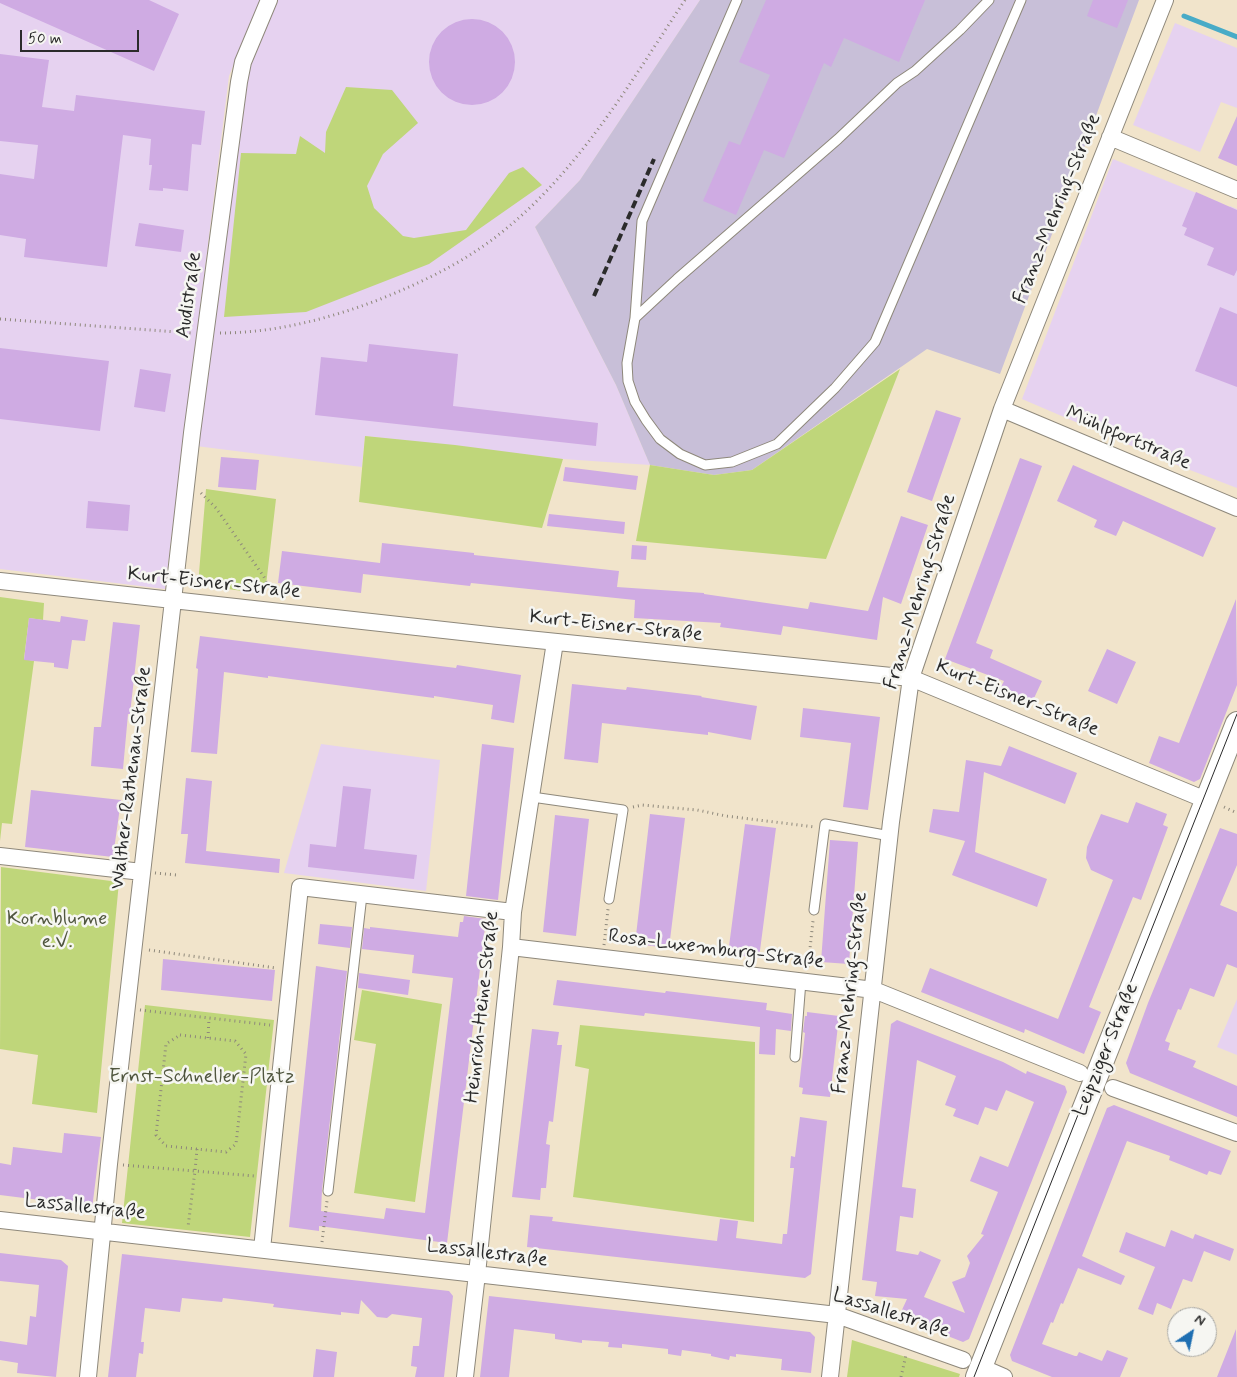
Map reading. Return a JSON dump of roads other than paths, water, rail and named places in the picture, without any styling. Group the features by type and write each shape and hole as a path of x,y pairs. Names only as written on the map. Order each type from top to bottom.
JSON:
{"street":[{"name":"Audistraße","path":"174,602 187,478 239,82 243,62 270,0"},
{"name":"Franz-Mehring-Straße","path":"830,1377 890,836 912,678 1002,409 1164,0"},
{"path":"1110,137 1237,190"},
{"name":"Mühlpfortstraße","path":"1002,409 1237,508"},
{"name":"Kurt-Eisner-Straße","path":"0,581 174,602 912,678 1206,800"},
{"name":"Walther-Rathenau-Straße","path":"88,1377 109,1164 174,602"},
{"name":"Heinrich-Heine-Straße","path":"465,1377 512,947 513,912 555,642"},
{"name":"Leipziger Straße","path":"974,1368 1237,723"},
{"path":"0,856 142,872"},
{"path":"262,1249 300,887 513,912"},
{"name":"Rosa-Luxemburg-Straße","path":"512,947 874,990 1080,1074"},
{"path":"1113,1088 1237,1133"},
{"name":"Lassallestraße","path":"0,1220 837,1315 909,1340 974,1368 1004,1377"}],"lane":[{"path":"737,0 642,221 635,318 627,363 628,381 635,402 660,439 680,454 705,465 732,462 777,444 835,388 875,342 1021,0"},
{"path":"635,318 671,284 838,139 897,83 915,71 960,30 989,0"},
{"path":"532,798 623,810 609,899"},
{"path":"814,910 825,824 890,836"},
{"path":"328,1191 362,895"},
{"path":"795,1058 804,982"}],"waterway":[{"path":"1184,16 1237,37"}],"tram line":[{"path":"974,1377 1237,714"}],"railway":[{"path":"594,296 654,159"}],"park label":[{"name":"Kornblume e.V.","path":"57,932"},
{"name":"Ernst-Schneller-Platz","path":"202,1078"}]}
